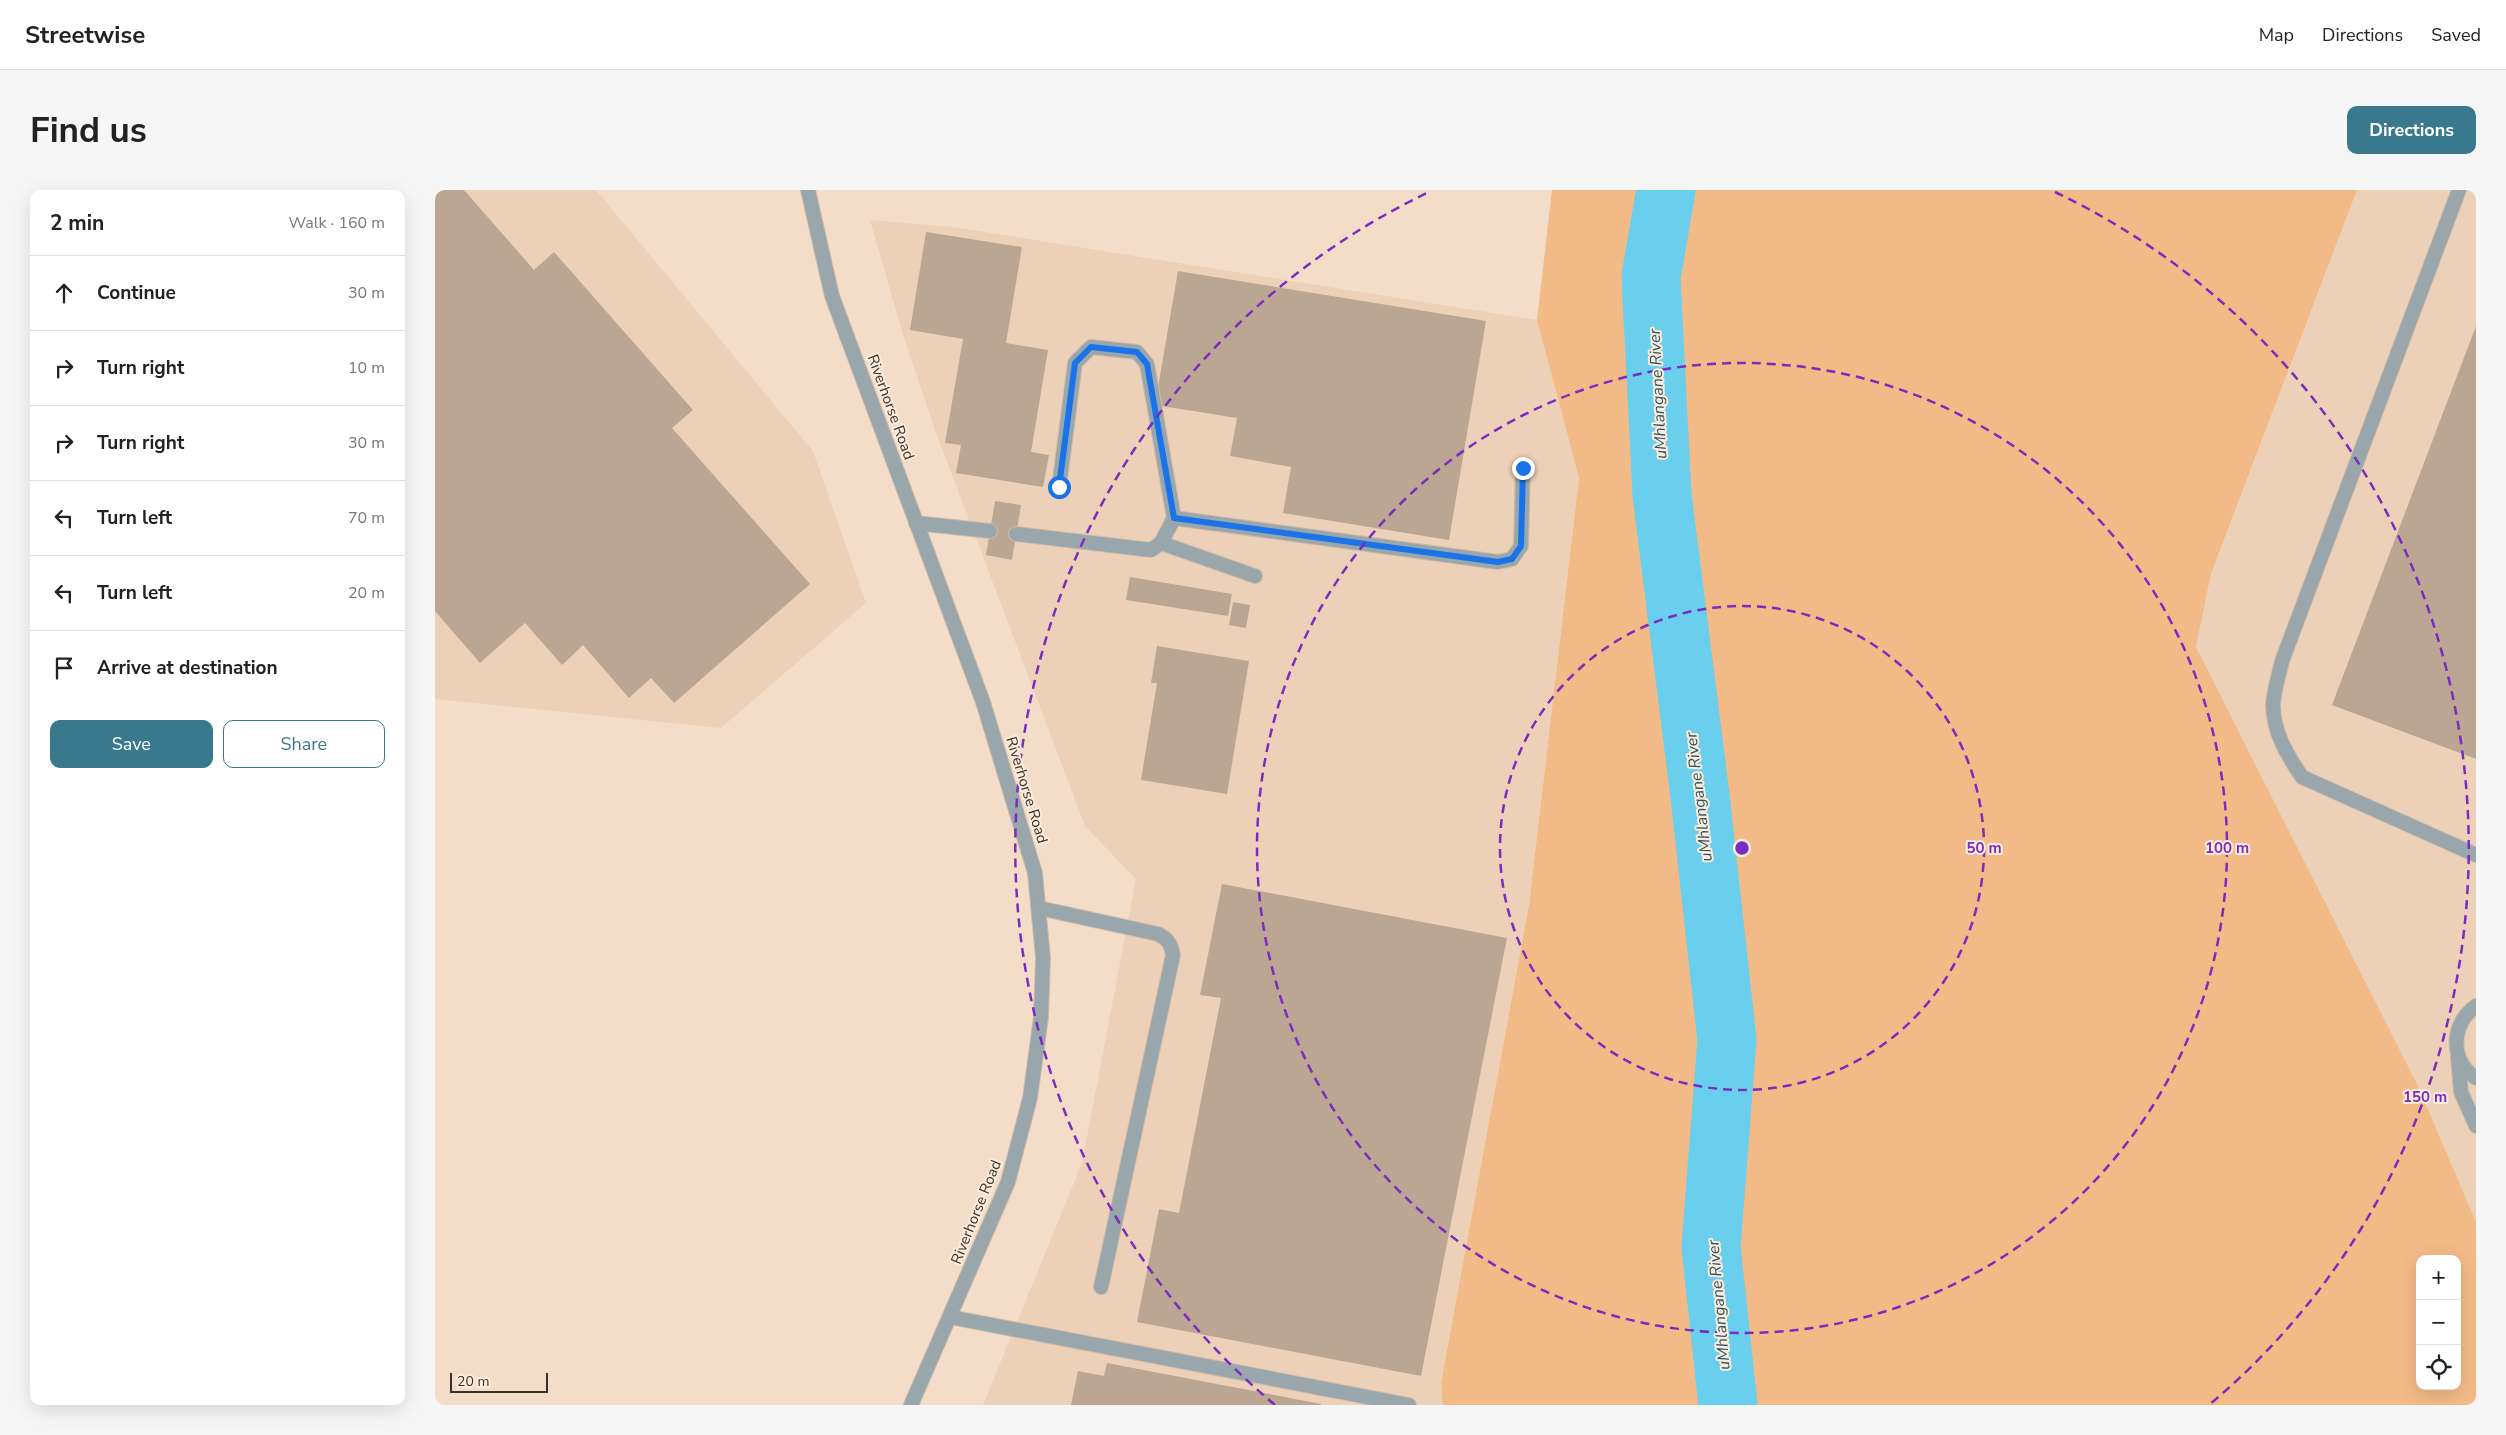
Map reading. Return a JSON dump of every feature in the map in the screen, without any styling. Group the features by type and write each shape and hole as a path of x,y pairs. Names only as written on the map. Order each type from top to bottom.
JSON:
{"lane":[{"name":"Riverhorse Road","path":"808,190 833,296 983,702 1035,873 1039,908 1043,958 1042,997 1030,1098 1008,1182 911,1405"},
{"path":"2459,190 2282,661 2273,703 2276,726 2285,751 2302,777 2476,855"},
{"path":"1016,534 1151,550 1161,543 1174,518 1147,364 1137,352 1091,347 1075,363 1059,487"},
{"path":"1174,518 1498,562 1512,559 1521,546 1523,468"},
{"path":"916,523 990,531"},
{"path":"1161,543 1255,576"},
{"path":"1039,908 1158,934 1167,938 1172,947 1173,955 1101,1287"},
{"path":"2476,1006 2469,1011 2460,1023 2457,1036 2461,1092 2476,1126"},
{"path":"2457,1050 2461,1063 2476,1078"},
{"path":"950,1317 1409,1405"}],"shaded area":[{"path":"435,190 596,190 813,451 866,603 721,728 435,699"},
{"path":"1552,190 2357,190 2211,574 2196,647 2418,1086 2476,1222 2476,1405 1443,1405 1441,1383 1529,905 1579,478 1537,320"},
{"path":"2357,190 2476,190 2476,1222 2418,1086 2196,647 2211,575"},
{"path":"870,220 953,227 1537,320 1579,478 1529,905 1441,1383 1443,1405 983,1405 1082,1163 1136,879 1085,826 935,430 903,335"}],"building":[{"path":"435,190 464,190 534,270 554,252 693,410 672,428 810,584 674,703 651,678 629,698 583,645 562,665 525,623 480,663 435,611"},
{"path":"926,232 1022,247 1006,343 1048,350 1031,452 1049,455 1043,487 956,473 961,445 945,443 963,339 910,330"},
{"path":"1178,271 1486,321 1449,540 1283,513 1291,467 1230,456 1237,418 1155,405"},
{"path":"2476,326 2476,759 2332,705"},
{"path":"995,501 1021,505 1012,560 986,555"},
{"path":"1130,577 1232,594 1228,616 1126,600"},
{"path":"1233,602 1250,605 1246,628 1229,625"},
{"path":"1157,646 1249,661 1227,794 1141,780 1157,683 1151,683"},
{"path":"1222,884 1507,938 1421,1376 1137,1322 1159,1209 1179,1213 1221,998 1200,995"},
{"path":"1107,1363 1321,1405 1071,1405 1078,1371 1104,1376"}],"waterway":[{"name":"uMhlangane River","path":"1666,190 1651,277 1662,495 1700,796 1727,1040 1711,1247 1728,1405"}],"route":[{"path":"1059,487 1075,363 1091,347 1137,352 1147,364 1174,518 1498,562 1512,559 1521,546 1523,468"}]}
